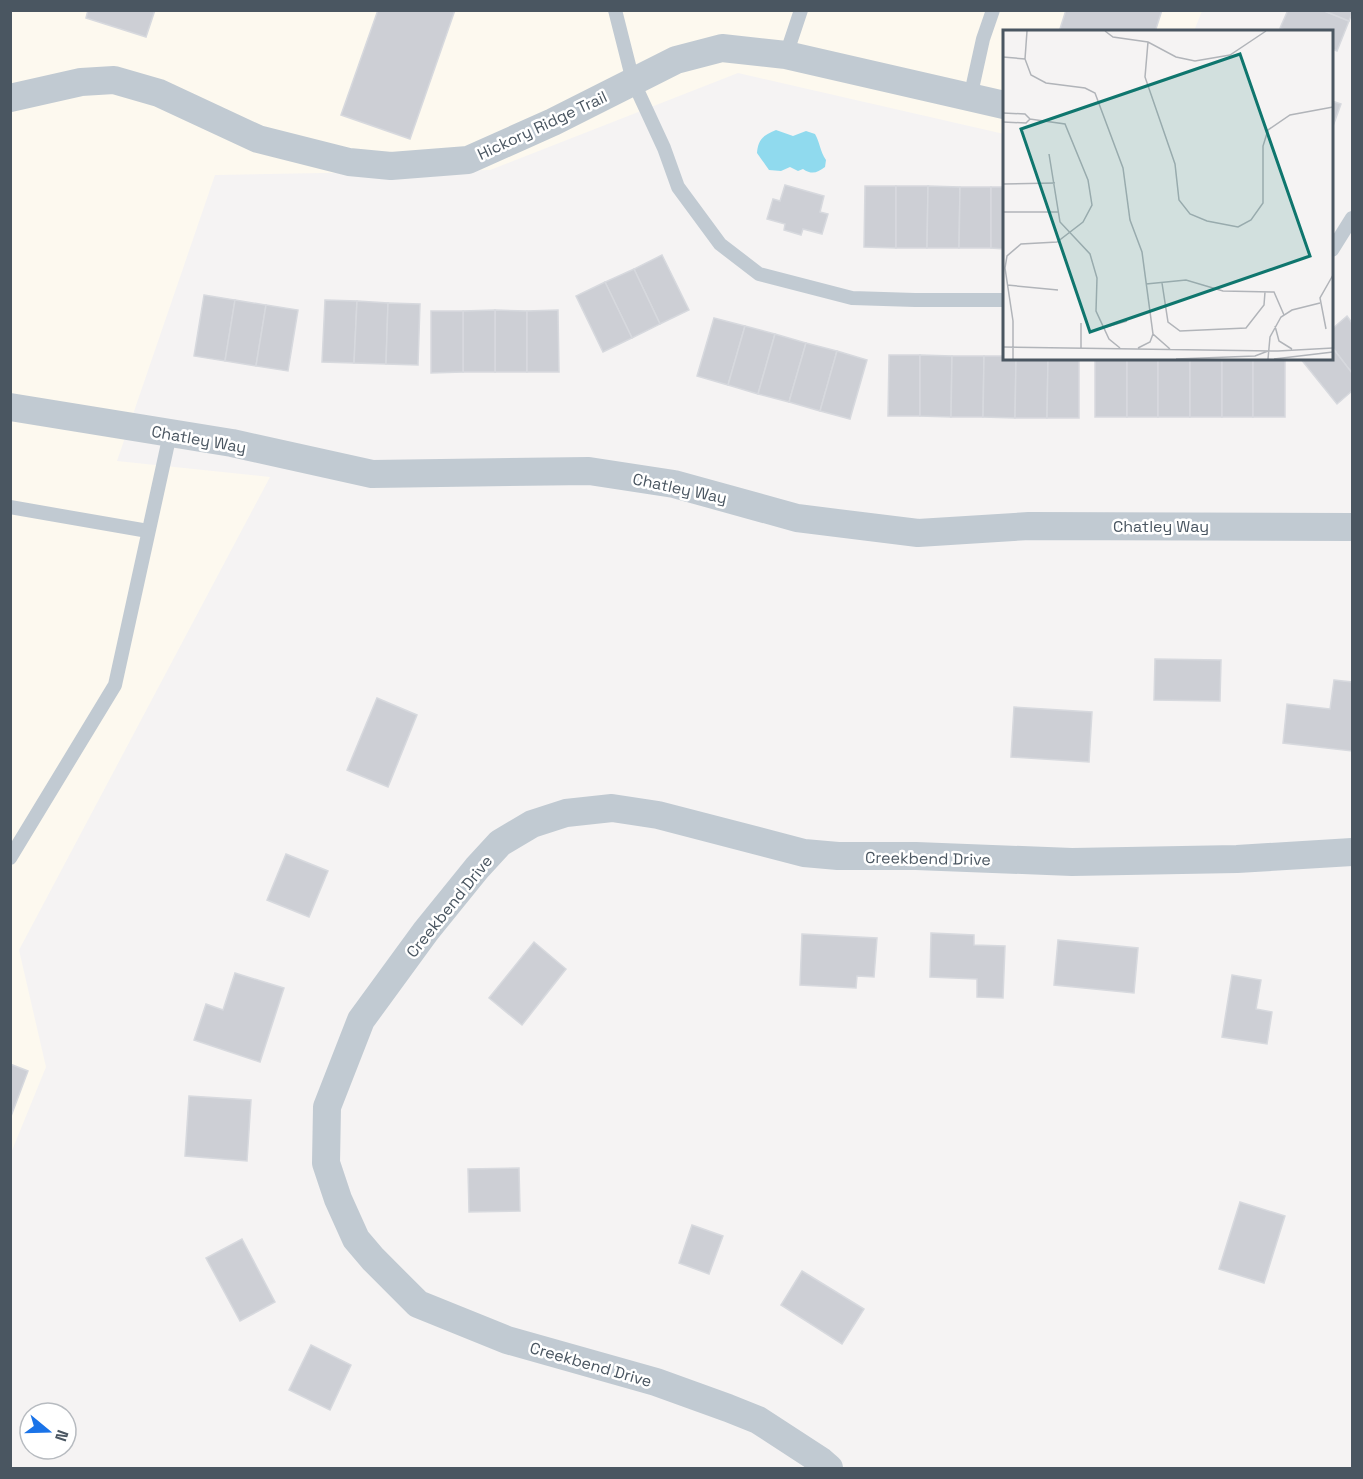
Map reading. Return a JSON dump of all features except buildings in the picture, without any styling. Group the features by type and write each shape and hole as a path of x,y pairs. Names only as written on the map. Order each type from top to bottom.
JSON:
{"street":[{"name":"Hickory Ridge Trail","path":"10,98 81,82 114,80 159,93 258,140 349,162 391,166 468,160 553,122 676,60 722,48 786,55 1003,105"},
{"name":"Chatley Way","path":"10,407 232,443 372,474 589,471 674,484 797,518 918,533 1029,526 1353,527"},
{"name":"Creekbend Drive","path":"829,1468 758,1420 656,1382 507,1340 418,1304 356,1239 338,1199 326,1163 327,1107 361,1020 477,868 500,843 531,824 566,813 612,808 658,815 804,853 838,856 1072,862 1237,859 1353,852"}],"lane":[{"path":"615,10 633,81 664,148 678,187 720,244 759,274 852,298 1003,300"},
{"path":"786,55 801,10"},
{"path":"970,98 983,39 993,10"},
{"path":"1333,248 1353,218"},
{"path":"10,858 116,685 170,434"},
{"path":"10,507 148,531"}],"shaded area":[{"path":"11,11 1202,11 1194,30 1003,30 1003,134 738,73 490,170 215,175 117,461 270,477 19,950 46,1067 11,1153"}],"water":[{"path":"776,130 793,136 806,131 815,134 826,160 825,167 814,172 803,169 798,171 790,167 781,171 769,170 757,153 762,138"}]}
